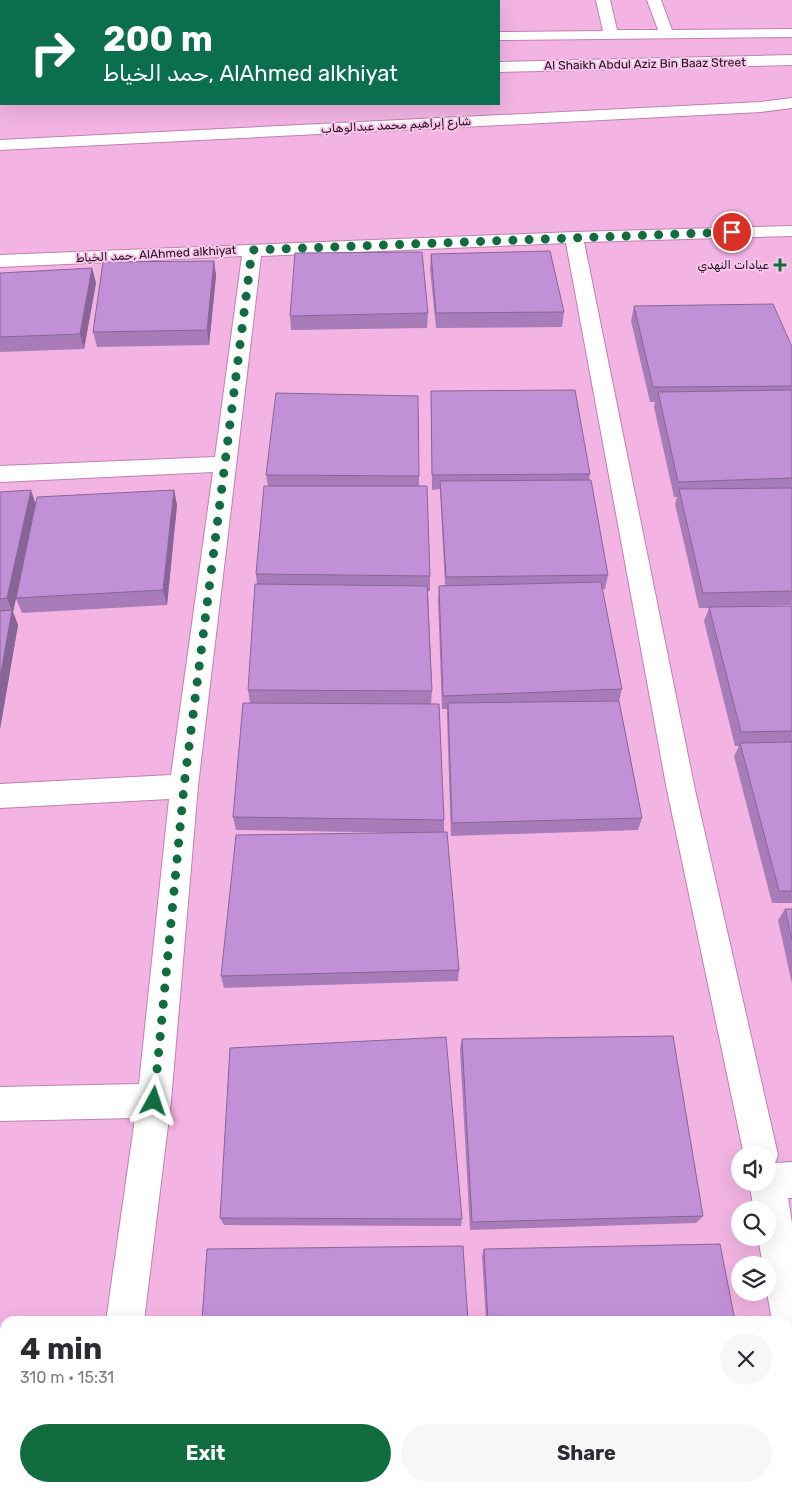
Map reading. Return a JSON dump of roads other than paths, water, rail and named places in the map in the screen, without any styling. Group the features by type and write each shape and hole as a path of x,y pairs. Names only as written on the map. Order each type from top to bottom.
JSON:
{"street":[{"path":"603,0 611,34"},
{"path":"654,0 666,33"},
{"name":"Al Shaikh Abdul Aziz Bin Baaz Street","path":"500,36 792,33"},
{"name":"Al Shaikh Abdul Aziz Bin Baaz Street","path":"500,67 792,60"},
{"path":"500,105 756,93 792,97"},
{"name":"شارع إبراهيم محمد عبدالوهاب","path":"0,145 761,107 792,103"},
{"path":"368,111 497,105"},
{"name":"حمد الخياط, AlAhmed alkhiyat","path":"0,261 574,237 792,231"},
{"path":"574,237 681,790 759,1146"},
{"path":"126,1316 154,1101 184,786 252,250"},
{"path":"0,474 224,464"},
{"path":"0,796 184,786"},
{"path":"0,1104 154,1101"},
{"path":"776,1181 792,1180"},
{"path":"769,1191 790,1316"}],"place":[{"name":"عيادات النهدي","path":"780,265"}]}
